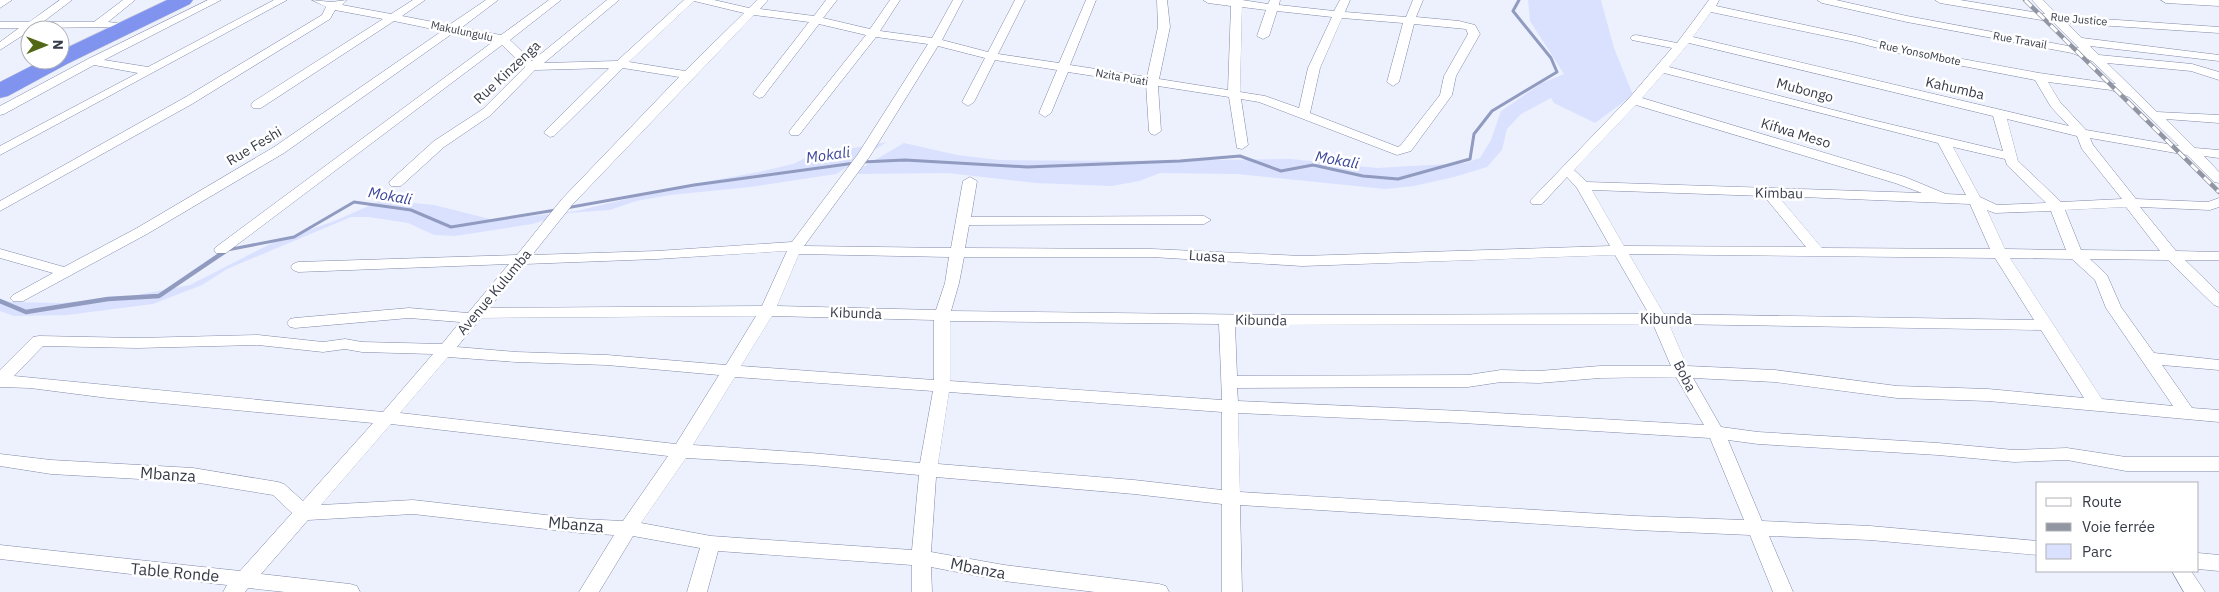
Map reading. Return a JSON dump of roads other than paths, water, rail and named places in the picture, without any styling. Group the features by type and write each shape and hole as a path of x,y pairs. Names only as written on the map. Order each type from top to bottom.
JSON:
{"highway":[{"path":"70,54 165,0"},
{"path":"96,40 136,13 173,0"},
{"path":"136,13 183,0"},
{"path":"70,51 96,40 135,28 191,0"},
{"path":"0,83 28,70"},
{"path":"0,91 41,70"}],"street":[{"path":"0,5 7,0"},
{"path":"39,20 67,0"},
{"path":"0,111 96,40 216,0"},
{"path":"0,151 282,0"},
{"name":"Makulungulu","path":"317,0 502,39 532,67"},
{"path":"257,105 420,0"},
{"name":"Rue Feshi","path":"18,298 142,231 280,150 493,0"},
{"path":"222,250 556,0"},
{"name":"Rue Kinzenga","path":"396,183 439,144 487,112 532,67 614,0"},
{"path":"550,133 620,64 690,0"},
{"name":"Nzita Puati","path":"699,0 758,6 874,32 935,42 992,56 1152,82 1234,93 1261,99 1304,114 1397,151 1406,148 1446,95 1450,76 1474,34 1471,27 1465,25 1409,22"},
{"path":"759,94 832,0"},
{"path":"795,132 874,32 895,0"},
{"path":"589,592 767,311 795,248 864,156 935,42 958,0"},
{"path":"968,102 1020,0"},
{"path":"1045,113 1091,0"},
{"path":"1155,132 1152,82 1164,27 1162,0"},
{"path":"1208,0 1274,3 1340,15 1409,22"},
{"path":"1304,114 1307,93 1314,68 1346,0"},
{"path":"1393,82 1409,22 1418,0"},
{"name":"Rue Travail","path":"1822,0 1907,19 2075,50 2096,58 2192,68 2219,76"},
{"name":"Rue Justice","path":"1940,0 2056,19 2219,30"},
{"path":"2036,0 2219,180"},
{"path":"2166,0 2219,3"},
{"path":"1237,1 1234,93 1242,144"},
{"path":"0,207 204,92 326,17 337,3"},
{"path":"1263,36 1274,3"},
{"path":"1537,201 1568,171 1634,100 1712,4"},
{"name":"Rue YonsoMbote","path":"1712,4 1901,51 2039,77 2112,87 2131,94"},
{"name":"Avenue Kulumba","path":"240,585 475,315 567,202 688,75 758,6"},
{"path":"0,25 20,25"},
{"path":"0,48 20,34"},
{"path":"70,34 96,40 149,71"},
{"name":"Kahumba","path":"1636,38 1682,43 2082,133 2189,152 2219,154"},
{"path":"2078,41 2219,58"},
{"path":"532,67 620,64 688,75"},
{"name":"Mubongo","path":"1660,68 2010,157"},
{"path":"2039,77 2055,104 2082,133 2087,146 2118,184 2136,213 2172,256 2219,302"},
{"name":"Kifwa Meso","path":"1634,100 1916,185 1949,198"},
{"path":"1999,114 2012,162 2056,205 2075,254 2102,278 2114,308 2187,413"},
{"path":"2153,115 2219,119"},
{"path":"1943,141 1975,200 1998,253 2097,405"},
{"name":"Boba","path":"1568,171 1582,186 1659,319 1681,371 1716,432 1783,592"},
{"path":"922,592 922,558 928,469 942,385 942,315 952,283 970,181"},
{"name":"Kimbau","path":"1582,186 1769,194 1949,198 1975,200 1995,209 2130,203 2210,206 2219,202"},
{"path":"1769,194 1816,250"},
{"path":"962,221 1204,220"},
{"name":"Luasa","path":"298,267 520,261 593,256 657,255 795,248 958,252 1152,253 1302,261 1620,250 1816,250 2219,256"},
{"path":"0,253 66,272"},
{"name":"Kibunda","path":"295,323 363,316 419,313 451,318 475,315 767,311 1227,320 1659,319 2045,325"},
{"path":"1227,320 1232,498 1232,592"},
{"path":"0,380 38,341 137,343 258,340 323,347 345,344 362,347 444,350 516,358 608,360 730,371 1230,407 1462,417 1716,432 1758,438 1938,449 2014,456 2067,454 2126,464 2219,464"},
{"path":"2149,358 2219,365"},
{"path":"1229,382 1468,381 1501,376 1681,371 1775,376 1897,392 1988,395 2219,416"},
{"path":"0,380 387,418 680,451 811,459 1039,480 1134,486 1232,498 1758,530 1870,533 2036,548"},
{"name":"Mbanza","path":"0,460 51,467 193,475 278,489 304,513 413,507 581,526 628,528 711,543 922,558 1004,573 1160,592"},
{"path":"697,592 711,543"},
{"name":"Table Ronde","path":"0,552 240,585 350,592"},
{"path":"2199,561 2219,563"},
{"path":"2182,572 2195,592"}],"waterway":[{"name":"Mokali","path":"862,162 905,160 1027,167 1180,161 1240,156 1281,171 1313,165 1363,176 1398,179 1470,159 1474,134 1492,111 1557,72 1551,58 1513,11 1519,0"},
{"name":"Mokali","path":"566,208 694,185 855,163"},
{"name":"Mokali","path":"222,254 227,250 294,237 354,202 411,210 451,227 556,210"},
{"name":"Mokali","path":"0,301 26,312 108,299 159,296 224,252"}],"railway":[{"path":"2025,0 2219,192"}]}
